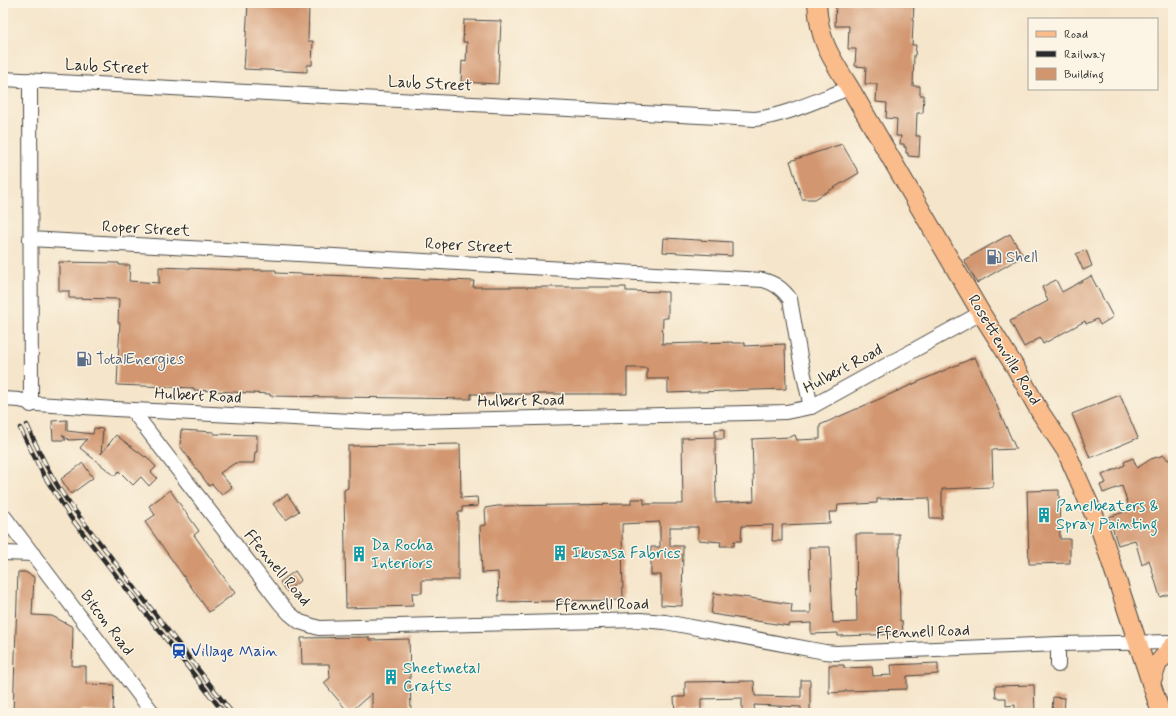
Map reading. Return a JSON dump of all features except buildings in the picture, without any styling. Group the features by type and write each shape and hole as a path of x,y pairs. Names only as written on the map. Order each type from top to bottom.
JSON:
{"main road":[{"name":"Rosettenville Road","path":"817,3 818,19 822,37 830,55 981,313 1015,367 1040,412 1066,451 1099,526 1136,642 1161,713"},
{"path":"1151,683 1158,663 1173,646"}],"street":[{"name":"Laub Street","path":"3,79 755,119 770,117 850,88"},
{"path":"30,80 30,239 33,404"},
{"name":"Roper Street","path":"30,239 763,280 771,282 784,292 790,299 800,357 811,407"},
{"name":"Hulbert Road","path":"3,399 33,404 371,422 786,412 811,407 981,313"},
{"name":"Hulbert Road","path":"3,406 33,404"},
{"name":"Ffennell Road","path":"132,410 280,603 300,622 319,628 640,620 665,622 825,652 1058,644 1173,642"},
{"name":"Bitcon Road","path":"3,515 153,713"},
{"path":"3,553 33,554"},
{"path":"1058,644 1058,665"}],"railway":[{"path":"27,425 47,468 72,507 232,713"},
{"path":"20,428 43,474 71,518 224,713"}],"place":[{"name":"Shell","path":"994,257"},
{"name":"TotalEnergies","path":"84,359"},
{"name":"Panelbeaters & Spray Painting","path":"1044,515"},
{"name":"Ikusasa Fabrics","path":"560,553"},
{"name":"Da Rocha Interiors","path":"359,554"},
{"name":"Village Main","path":"179,651"},
{"name":"Sheetmetal Crafts","path":"391,677"}]}
